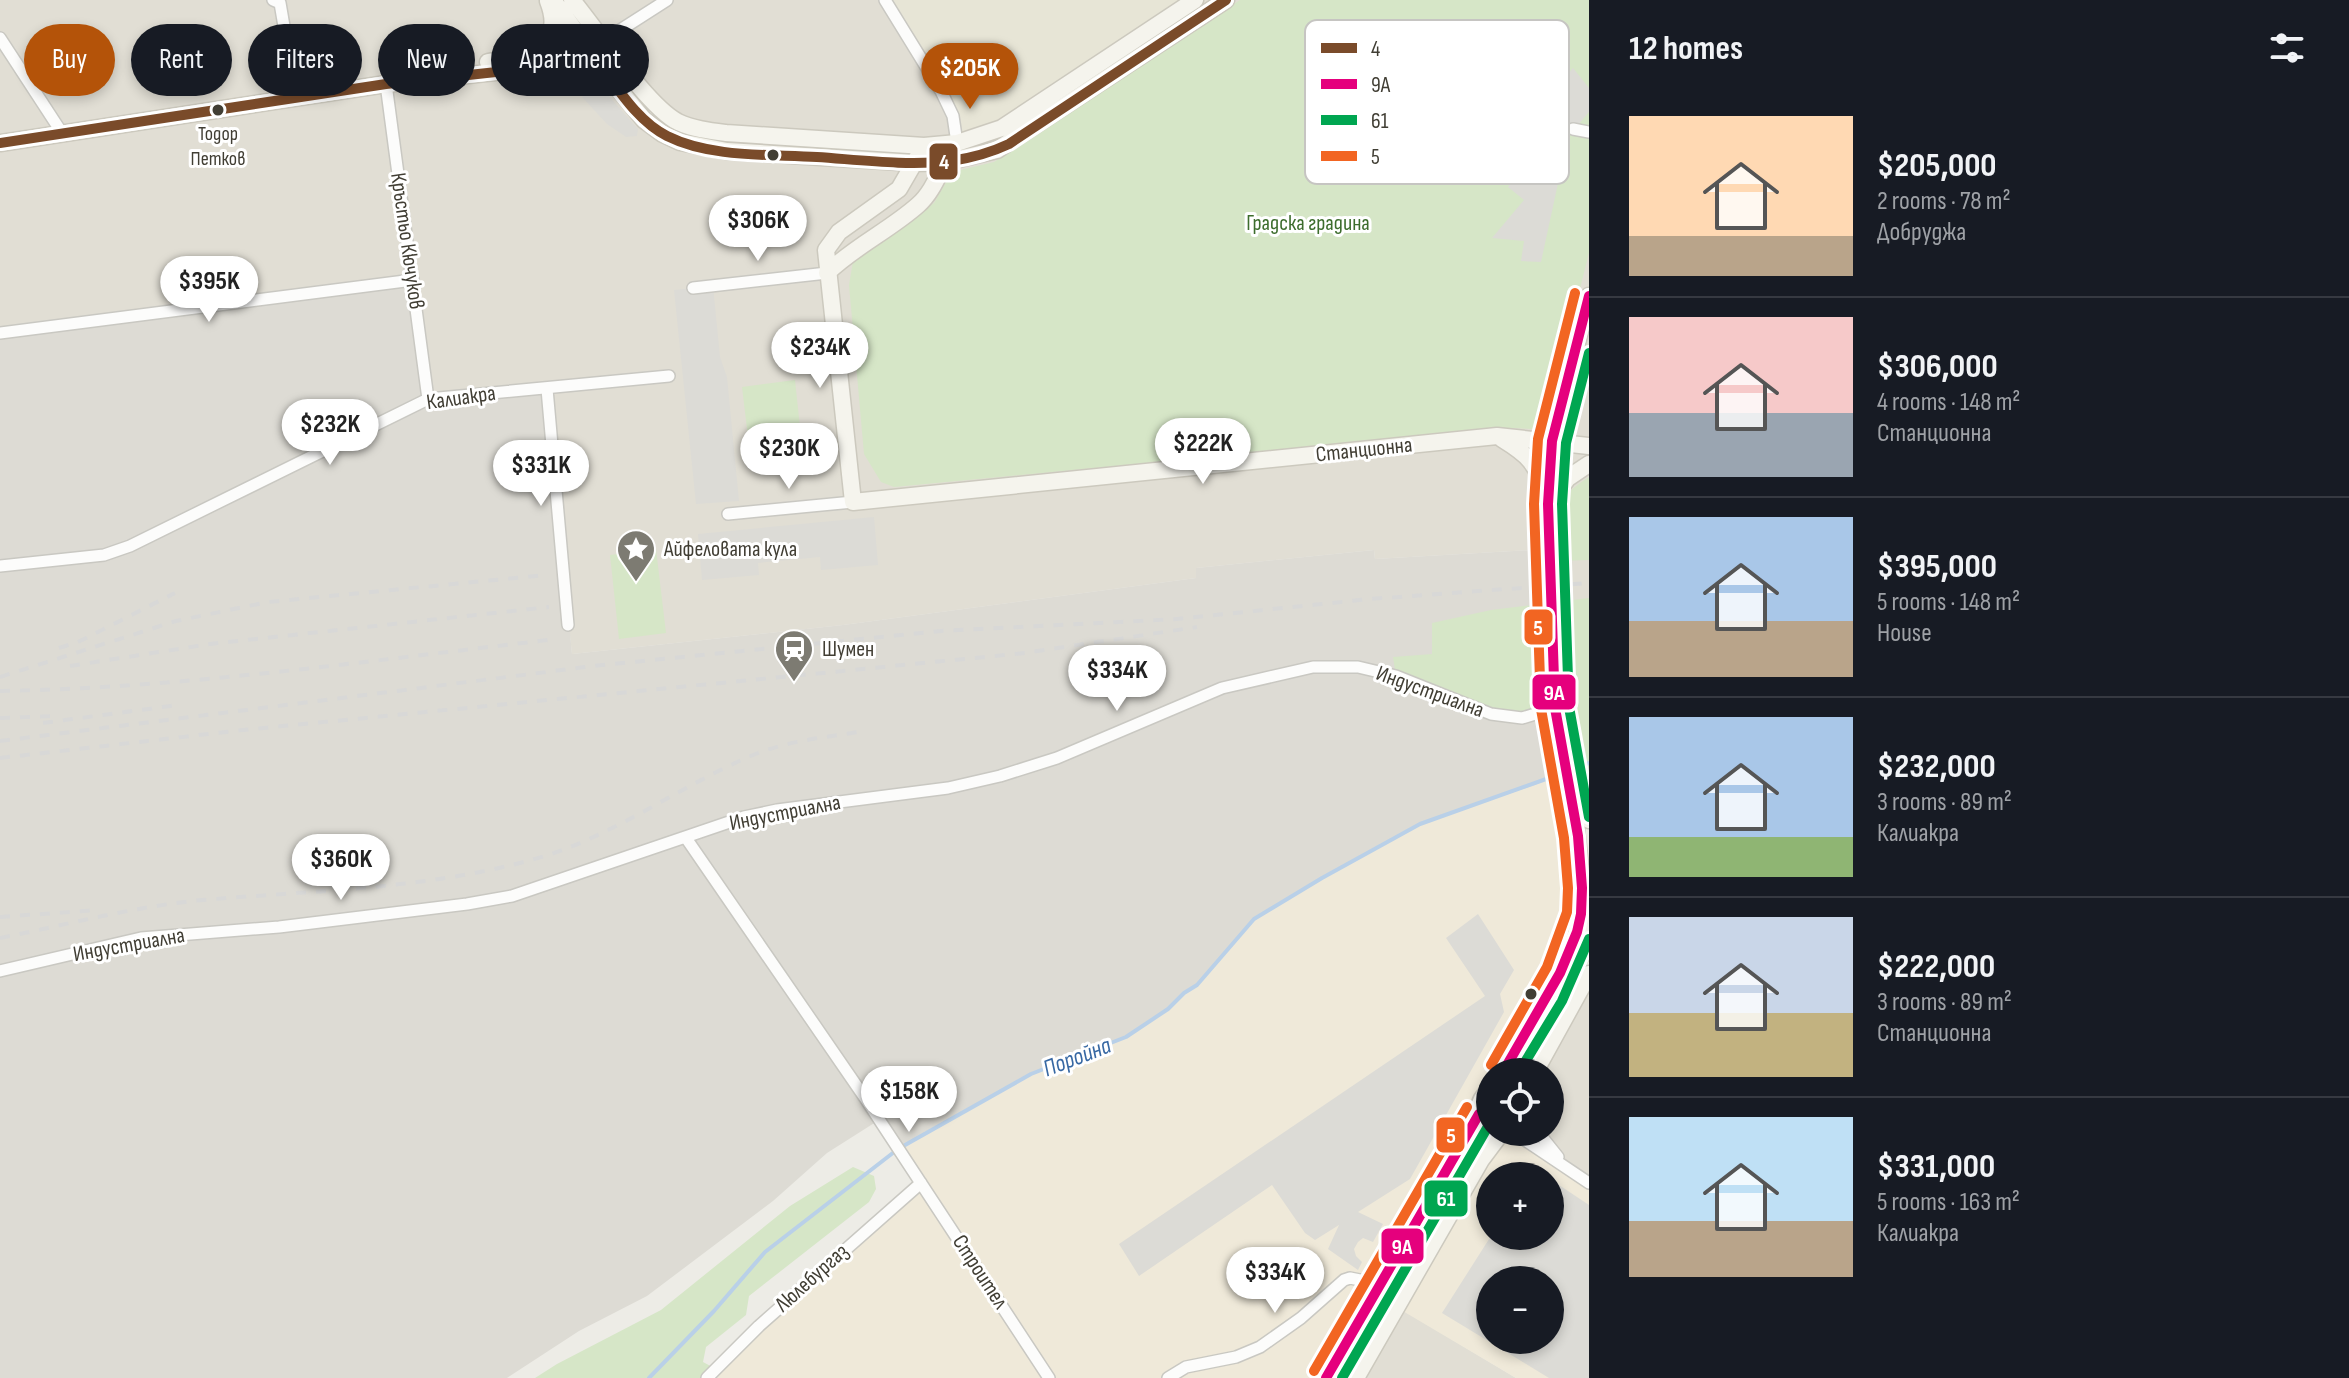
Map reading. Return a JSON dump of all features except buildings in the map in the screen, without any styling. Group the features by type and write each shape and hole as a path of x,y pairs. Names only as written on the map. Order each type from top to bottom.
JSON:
{"main road":[{"path":"550,0 574,24"},
{"path":"550,0 554,24"},
{"path":"572,0 586,24"},
{"path":"647,96 677,121 702,130 924,146 957,143 1002,128 1195,0"},
{"path":"629,96 644,120 680,142 727,151 915,163 946,162 982,156 1009,144 1226,0"},
{"path":"0,143 296,96"},
{"path":"827,273 849,252 918,205 957,143"},
{"path":"853,502 826,250 831,241 899,189 924,146"},
{"path":"1572,948 1583,891 1572,797 1559,742 1555,708 1548,504 1552,441 1589,296"},
{"path":"1497,436 1527,454 1540,473 1548,504"},
{"name":"Станционна","path":"853,502 1497,436 1589,446"},
{"path":"1548,504 1568,478 1589,464"},
{"path":"1572,797 1589,820"},
{"path":"1511,1058 1589,919"},
{"path":"1543,1058 1589,974"},
{"path":"1326,1378 1476,1119"},
{"path":"1356,1378 1492,1146"}],"street":[{"path":"273,0 280,3 284,24"},
{"path":"636,24 667,0"},
{"path":"885,0 941,91 953,116 957,143"},
{"path":"0,38 62,133"},
{"name":"Кръстьо Кючуков","path":"388,96 428,399"},
{"path":"1573,129 1589,132"},
{"path":"693,288 827,273"},
{"path":"0,333 413,280"},
{"name":"Калиакра","path":"0,566 104,555 130,546 428,399 669,376"},
{"path":"547,389 568,625"},
{"name":"Станционна","path":"728,514 853,502"},
{"name":"Индустриална","path":"0,971 141,938 279,927 512,896 744,817 948,788 1000,776 1057,758 1222,688 1313,667 1358,667 1396,676 1491,714 1522,718 1555,708"},
{"name":"Строител","path":"686,838 879,1120 1049,1378"},
{"path":"1535,1146 1589,1183"},
{"path":"1550,1146 1567,1166"},
{"name":"Люлебургаз","path":"707,1378 759,1326 921,1183"},
{"path":"1168,1378 1186,1367 1210,1364 1260,1347 1301,1318 1344,1280 1350,1278 1380,1284"}],"shaded area":[{"path":"0,0 1589,0 1589,820 1548,549 1375,559 1374,550 1196,568 1196,578 843,625 572,654 565,589 447,396 0,333"},
{"path":"884,0 1195,0 1002,128 957,143 953,116"},
{"path":"1573,68 1589,88 1589,112 1569,136 1569,73"},
{"path":"609,96 638,129 637,136 626,137 607,124 582,97"},
{"path":"1510,184 1558,184 1541,262 1521,261 1524,241 1492,238 1524,200 1508,187"},
{"path":"413,280 428,398 547,389 572,654 843,625 1196,578 1196,568 1374,550 1375,559 1548,549 1566,772 1420,824 1322,878 1254,919 1197,985 1126,1037 1031,1074 898,1149 879,1120 827,1153 773,1201 647,1296 579,1331 507,1378 0,1378 0,333"},
{"path":"713,286 720,357 727,377 739,501 696,504 674,290"},
{"path":"874,517 878,565 821,570 820,557 758,563 759,575 702,580 698,534"},
{"path":"1566,772 1581,862 1572,948 1511,1058 1476,1058 1476,1146 1550,1146 1564,1162 1476,1162 1476,1250 1564,1250 1564,1162 1589,1183 1589,1378 1516,1378 1396,1307 1356,1378 707,1378 920,1183 898,1149 1031,1074 1126,1037 1197,985 1254,919 1420,824"},
{"path":"1478,914 1514,970 1500,994 1504,1012 1410,1179 1358,1212 1383,1224 1373,1242 1363,1238 1354,1249 1362,1262 1358,1270 1328,1249 1339,1225 1315,1240 1305,1233 1272,1185 1139,1276 1119,1244 1485,996 1446,938"},
{"path":"1589,974 1589,1183 1567,1166 1550,1146 1564,1146 1564,1058 1543,1058"},
{"path":"1564,1188 1589,1205 1589,1378 1549,1378 1509,1354 1564,1354 1564,1266 1476,1266 1476,1334 1442,1313 1482,1250 1564,1250"},
{"path":"1396,1306 1516,1378 1356,1378"}],"green space":[{"name":"Градска градина","path":"1240,0 1589,0 1589,253 1544,430 1515,428 894,487 881,482 864,454 849,285 853,261 934,203 952,172 994,162"},
{"path":"795,380 804,465 752,471 742,387"},
{"path":"1589,477 1589,560 1559,561 1558,512 1566,495"},
{"path":"656,549 666,633 619,639 610,555"},
{"path":"1589,598 1589,820 1555,708 1522,718 1491,714 1396,676 1393,657 1432,654 1432,623 1491,610"},
{"path":"1589,937 1589,961 1531,1058 1520,1058"},
{"path":"1472,1140 1476,1146 1482,1147 1348,1378 1334,1378"},
{"path":"853,1167 874,1176 876,1189 869,1202 749,1296 746,1315 706,1347 703,1362 716,1369 707,1378 535,1378 661,1310 790,1206"}],"waterway":[{"path":"1571,770 1589,763"},
{"name":"Поройна","path":"649,1378 714,1311 765,1252 898,1149 1031,1074 1126,1037 1197,985 1254,919 1322,878 1420,824 1563,773"}],"railway":[{"path":"0,677 176,621 268,602 546,575"},
{"path":"0,741 602,665 941,631 1177,619 1370,599 1589,583"},
{"path":"59,648 78,642 175,593"},
{"path":"70,666 210,644 549,607"},
{"path":"0,758 243,730 1025,653 1197,627"},
{"path":"0,691 209,679 557,639"},
{"path":"43,723 178,705"},
{"path":"0,718 55,716"},
{"path":"0,938 161,905 381,886 505,867 545,856 600,834 758,753 795,742 859,732"},
{"path":"0,917 98,910"}],"transit line":[{"name":"4","path":"0,143 386,84 597,61 646,122 684,143 740,154 901,163 951,161 1009,144 1226,0"},
{"name":"5","path":"1495,1058 1547,967 1567,912 1564,838 1541,709 1534,504 1538,439 1575,293"},
{"name":"9А","path":"1511,1058 1560,973 1581,914 1578,836 1555,708 1548,504 1552,441 1589,296"},
{"name":"61","path":"1589,353 1566,443 1562,504 1569,707 1589,817"},
{"name":"61","path":"1527,1058 1562,1001 1589,939"},
{"name":"5","path":"1314,1371 1467,1107"},
{"name":"9А","path":"1326,1378 1476,1119"},
{"name":"61","path":"1342,1378 1477,1146"}],"place":[{"name":"Тодор Петков","path":"218,110"},
{"name":"Айфеловата кула","path":"636,583"},
{"name":"Шумен","path":"794,683"}]}
